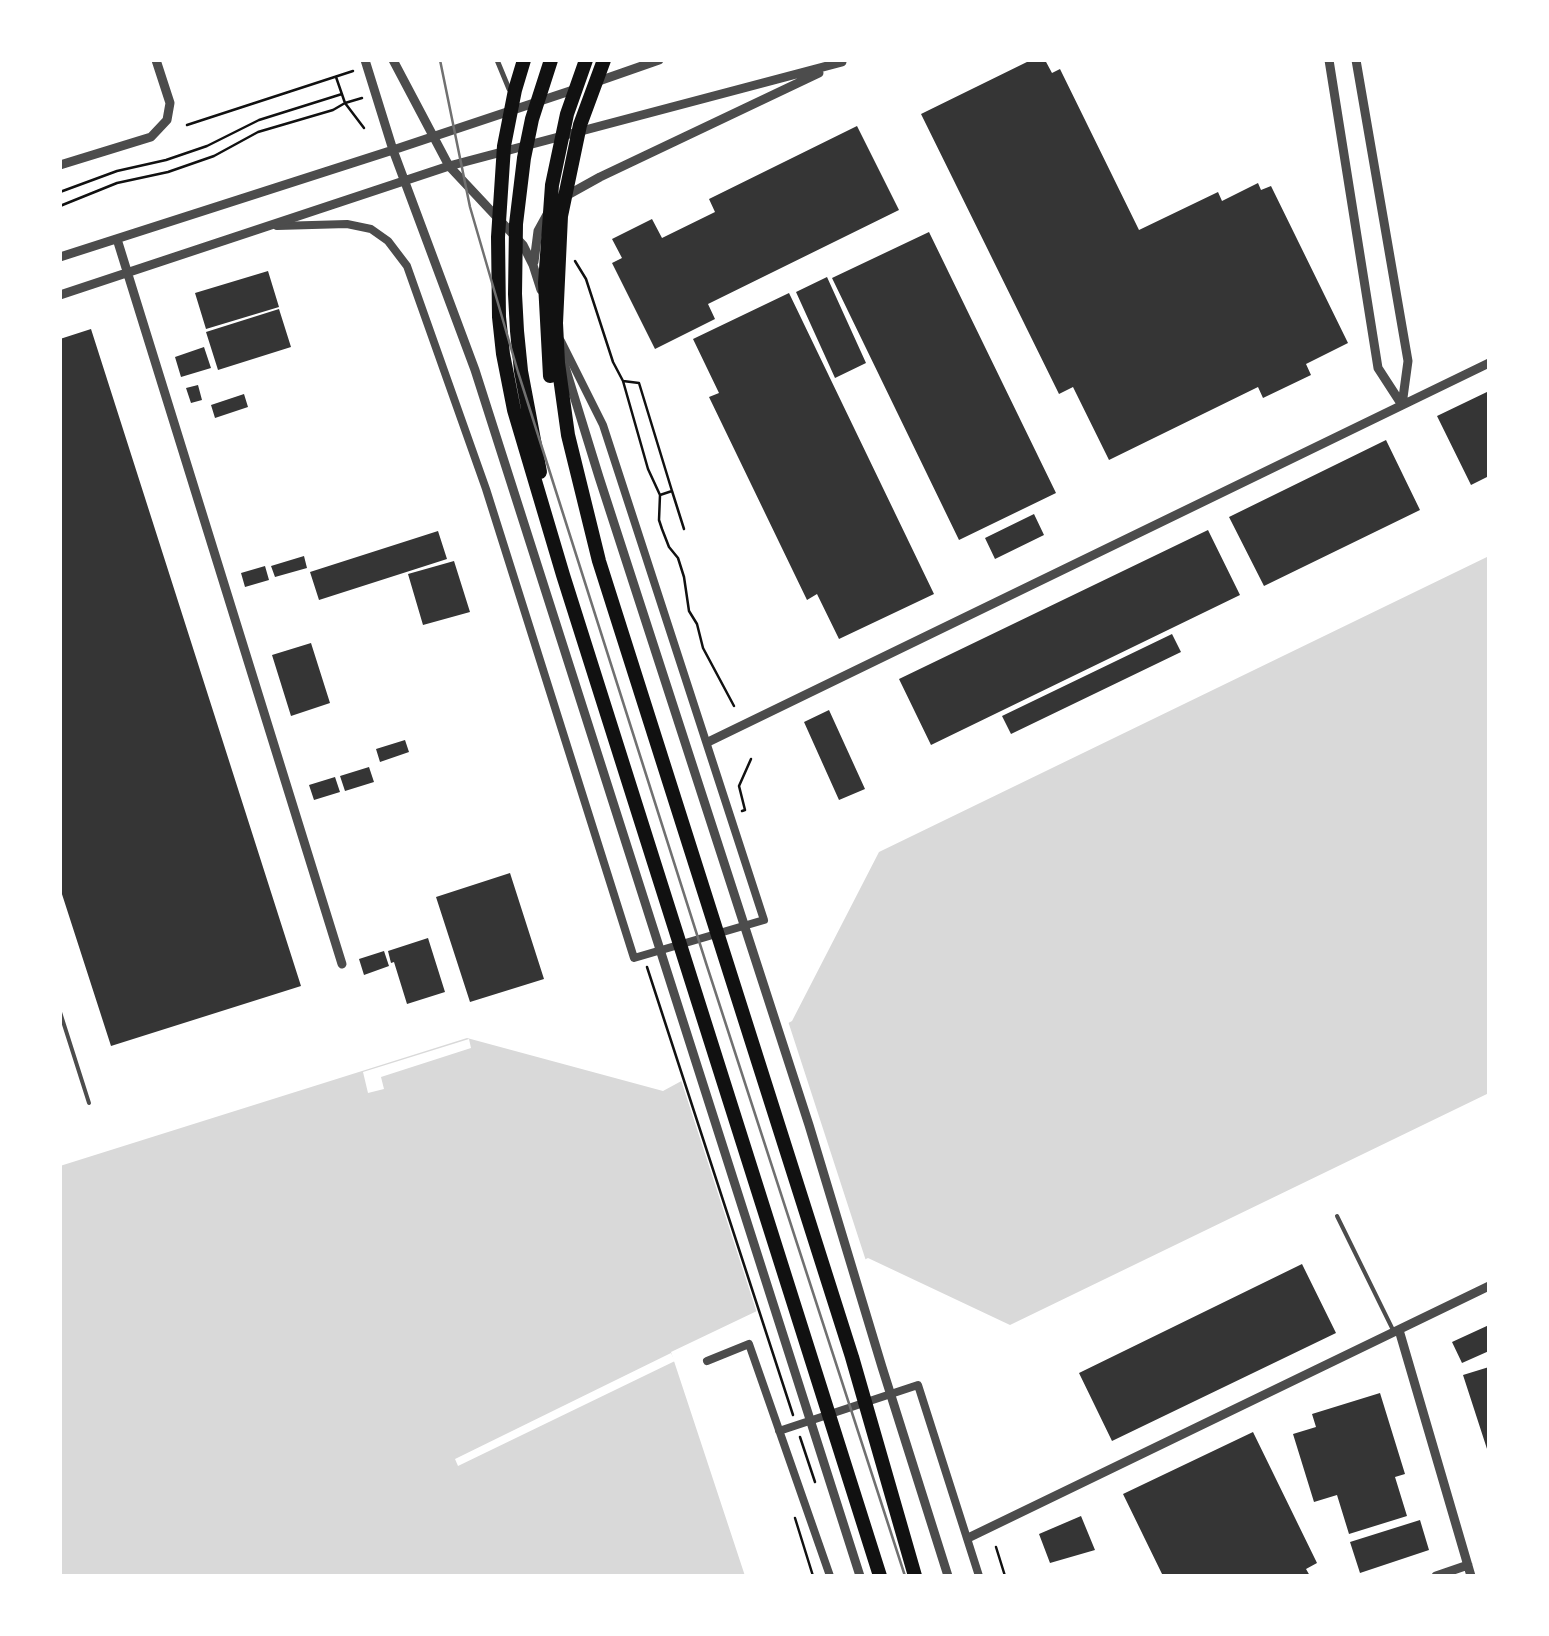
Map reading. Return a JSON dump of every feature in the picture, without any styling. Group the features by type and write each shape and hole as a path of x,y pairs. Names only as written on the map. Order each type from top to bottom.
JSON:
{"highway":[{"path":"524,60 508,122 498,237 499,317 514,410 880,1576"},
{"path":"551,60 524,158 516,224 515,294 521,371 563,575"},
{"path":"586,60 568,114 552,185 546,253 548,362 562,440 852,1358 915,1576"},
{"path":"599,560 574,465 562,398 556,289 565,186 580,125 604,60"}],"street":[{"path":"60,165 152,137 167,120 170,103 156,60"},
{"path":"365,60 393,150 475,370 860,1576"},
{"path":"393,60 449,166 523,244 534,265 809,1125 948,1576"},
{"path":"497,60 509,89"},
{"path":"60,256 432,138 659,60"},
{"path":"1329,60 1378,368 1402,405"},
{"path":"1356,60 1408,361 1402,405"},
{"path":"60,295 449,166 844,61"},
{"path":"534,265 534,246 543,218 573,191 844,61"},
{"path":"274,226 347,224 371,230 388,241 407,266 486,488 634,958 764,920 603,425 552,323"},
{"path":"116,240 342,964"},
{"path":"708,742 1489,363"},
{"path":"968,1538 1489,1286"},
{"path":"1396,1331 1472,1576"},
{"path":"707,1362 748,1344 830,1576"},
{"path":"778,1431 918,1385 979,1576"},
{"path":"1436,1576 1468,1565"}],"lane":[{"path":"60,1012 89,1103"},
{"path":"1337,1216 1396,1331"}],"path":[{"path":"187,125 352,71"},
{"path":"336,76 345,103 364,128"},
{"path":"60,192 116,171 207,146 258,120 342,94"},
{"path":"60,206 117,183 168,172 214,156 258,132 362,98"},
{"path":"570,254 586,279 613,362 623,380 648,469 660,495 660,520 668,547 678,558 684,577 689,611 703,648 734,706"},
{"path":"623,380 638,383 684,529"},
{"path":"660,495 672,491"},
{"path":"738,786 750,758"},
{"path":"645,961 794,1417"},
{"path":"800,1435 818,1490"},
{"path":"795,1518 813,1576"},
{"path":"996,1547 1005,1576"}],"shaded area":[{"path":"1489,556 1489,1093 1010,1325 868,1258 671,1352 745,1576 60,1576 60,1166 467,1038 663,1091 792,1021 879,852"}],"pier":[{"path":"787,1018 867,1264 758,1316 680,1077"},
{"path":"469,1039 471,1048 381,1077 384,1089 368,1093 363,1072"},
{"path":"671,1353 675,1361 458,1466 455,1459"}],"building":[{"path":"1031,60 1045,60 1052,73 1060,69 1139,230 1218,192 1222,201 1258,183 1261,190 1271,186 1348,343 1306,364 1311,375 1263,398 1258,387 1109,460 1073,387 1059,394 921,114"},
{"path":"857,126 899,210 708,304 715,319 655,349 612,263 622,258 612,239 652,219 662,238 715,212 709,199"},
{"path":"929,232 1056,493 959,540 832,278"},
{"path":"268,271 279,307 206,329 195,293"},
{"path":"827,277 866,363 835,378 796,292"},
{"path":"789,293 934,594 839,639 817,594 807,600 709,397 719,393 693,339"},
{"path":"279,309 291,347 218,370 206,332"},
{"path":"91,329 301,986 111,1046 60,888 60,339"},
{"path":"204,347 211,368 181,377 175,357"},
{"path":"198,385 202,400 191,403 186,388"},
{"path":"1489,391 1489,476 1471,485 1437,416"},
{"path":"244,394 248,407 215,418 211,405"},
{"path":"1386,440 1420,510 1264,586 1229,517"},
{"path":"1034,514 1044,535 995,559 985,538"},
{"path":"1208,530 1240,595 931,745 899,679"},
{"path":"438,531 447,559 319,600 310,572"},
{"path":"304,556 307,568 275,577 271,566"},
{"path":"454,561 470,612 423,625 408,574"},
{"path":"265,566 269,580 245,587 241,573"},
{"path":"1172,634 1181,652 1011,734 1002,716"},
{"path":"311,643 330,703 291,716 272,655"},
{"path":"829,710 865,789 839,800 804,722"},
{"path":"405,740 409,752 380,762 376,749"},
{"path":"369,767 374,782 345,791 340,776"},
{"path":"335,777 340,792 314,800 309,785"},
{"path":"510,873 544,979 470,1002 436,897"},
{"path":"428,938 445,992 407,1004 388,951"},
{"path":"384,951 389,966 364,975 359,959"},
{"path":"1302,1264 1336,1333 1112,1441 1079,1373"},
{"path":"1489,1325 1489,1351 1462,1363 1452,1342"},
{"path":"1489,1367 1489,1452 1488,1452 1463,1375"},
{"path":"1380,1393 1405,1474 1395,1477 1407,1516 1349,1534 1337,1495 1314,1502 1293,1434 1316,1427 1312,1414"},
{"path":"1253,1432 1317,1563 1306,1569 1310,1576 1163,1576 1123,1494"},
{"path":"1081,1516 1095,1550 1050,1563 1039,1534"},
{"path":"1420,1520 1429,1550 1360,1573 1350,1542"}],"tram line":[{"path":"440,60 470,207 518,372 905,1576"}]}
